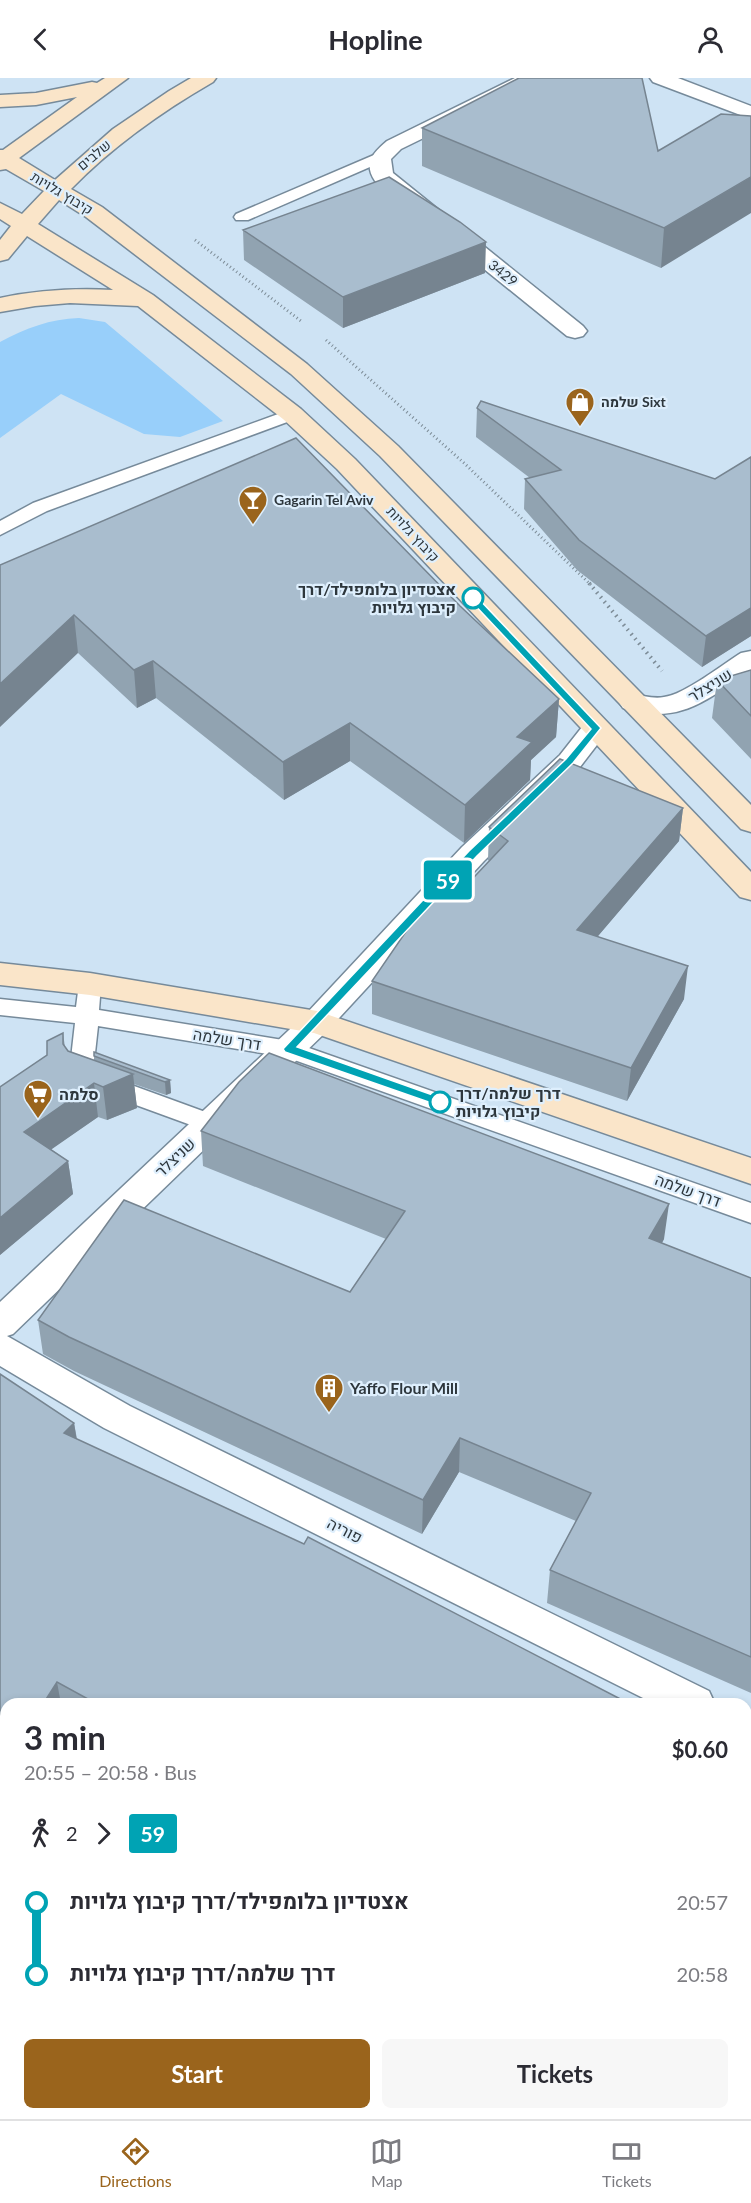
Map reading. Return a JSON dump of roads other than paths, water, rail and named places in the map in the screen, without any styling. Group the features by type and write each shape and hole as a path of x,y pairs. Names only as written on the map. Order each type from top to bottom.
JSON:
{"main road":[{"name":"שלבים","path":"0,254 56,189 106,144 206,78"},
{"path":"0,101 59,96 112,81"},
{"path":"2,160 112,81"},
{"name":"קיבוץ גלויות","path":"2,160 56,189 103,219 299,369 389,451 751,822"},
{"name":"קיבוץ גלויות","path":"0,210 145,300 292,414 346,464 751,890"},
{"path":"0,305 32,299 74,296 145,300"},
{"name":"דרך שלמה","path":"0,974 90,984 317,1022 751,1171"}],"street":[{"path":"381,157 394,145 531,78"},
{"path":"660,78 751,113"},
{"name":"3429","path":"381,157 380,168 383,176 575,331"},
{"name":"שניצלר","path":"633,702 651,708 675,705 751,659"},
{"name":"שניצלר","path":"0,1324 317,1022 473,854 570,761 596,728"},
{"name":"פוריה","path":"0,1348 117,1417 683,1698"}],"lane":[{"path":"242,217 381,157"},
{"path":"0,530 40,507 292,414"},
{"path":"90,984 81,1076 210,1123"},
{"name":"דרך שלמה","path":"0,1007 87,1016 289,1049 751,1213"}],"place":[{"name":"שלמה Sixt","path":"580,428"},
{"name":"Gagarin Tel Aviv","path":"253,526"},
{"name":"אצטדיון בלומפילד/דרך קיבוץ גלויות","path":"473,598"},
{"name":"דרך שלמה/דרך קיבוץ גלויות","path":"440,1102"},
{"name":"סלמה","path":"38,1120"},
{"name":"Yaffo Flour Mill","path":"329,1414"}]}
